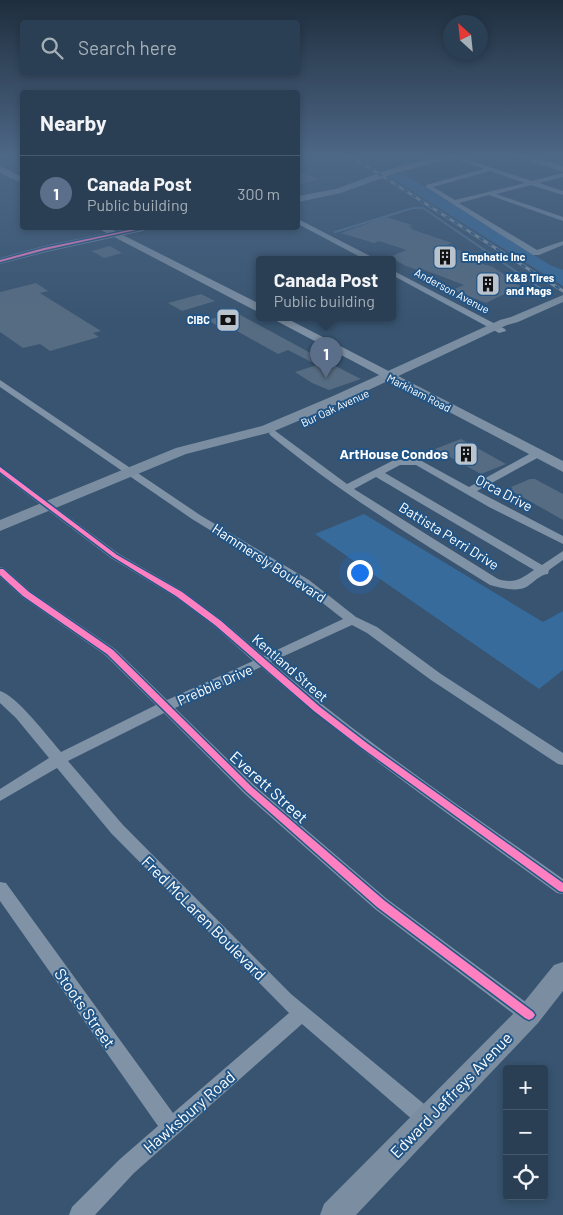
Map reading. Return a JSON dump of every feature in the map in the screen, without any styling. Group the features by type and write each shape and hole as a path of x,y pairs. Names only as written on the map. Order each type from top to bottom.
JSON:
{"main road":[{"path":"119,232 256,300"},
{"path":"119,232 256,307"},
{"name":"Markham Road","path":"283,321 563,459"},
{"name":"Markham Road","path":"295,321 563,467"}],"street":[{"path":"468,211 536,253 563,243"},
{"path":"539,211 563,219"},
{"path":"300,222 363,256"},
{"path":"0,261 119,232 138,230"},
{"name":"Anderson Avenue","path":"396,274 498,329"},
{"name":"Bur Oak Avenue","path":"0,526 181,451 267,429 395,376 498,329 515,325 514,320 563,298"},
{"name":"Bur Oak Avenue","path":"137,470 156,467 190,455 274,433 299,424 395,376"},
{"name":"Hammersly Boulevard","path":"0,384 96,450 137,470 196,517 305,584 352,620 372,630 436,677 563,760"},
{"name":"Battista Perri Drive","path":"274,433 346,488 398,523 494,582 508,586 521,585 544,571 563,555"},
{"path":"469,491 537,454"},
{"name":"Orca Drive","path":"377,473 398,462 418,462 563,541"},
{"name":"Kentland Street","path":"0,469 115,556 179,594 218,623 263,663 364,746 563,888"},
{"path":"346,488 377,473 544,571"},
{"name":"Everett Street","path":"0,571 26,594 110,652 250,790 381,904 529,1014"},
{"name":"Prebble Drive","path":"0,796 58,760 166,706 263,663 302,642 352,620"},
{"name":"Fred McLaren Boulevard","path":"0,695 21,716 117,829 265,980 428,1120"},
{"name":"Stoots Street","path":"0,888 171,1127"},
{"name":"Edward Jeffreys Avenue","path":"335,1215 529,1014 563,972"},
{"name":"Hawksbury Road","path":"80,1215 127,1166 302,1013"}],"shaded area":[{"path":"443,211 463,211 550,265 563,270 563,286"},
{"path":"364,514 543,622 563,611 563,670 539,689 315,534"}],"building":[{"path":"386,217 412,225 408,227 452,243 445,246 468,253 459,257 493,267 509,278 503,280 521,286 486,303 452,290 464,285 422,269 418,270 406,266 396,261 396,256 392,256 407,250 379,241 374,243 341,233"},
{"path":"110,246 122,253 104,258 92,251"},
{"path":"36,283 48,291 40,293 101,331 93,333 99,337 50,351 40,344 23,348 0,332 0,292"},
{"path":"201,294 215,301 182,311 168,303"},
{"path":"235,312 361,379 329,390 312,383 295,372 317,365 288,350 278,354 228,326 221,328 208,320"},
{"name":"ArtHouse Condos","path":"461,439 506,464 481,474 435,449"},
{"path":"530,479 535,479 563,494 563,520 510,490 513,488 511,487"}],"waterway":[{"path":"335,232 404,211"},
{"path":"427,211 546,292"}],"railway":[{"path":"437,211 563,291"}],"cycle path":[{"path":"0,261 44,249 134,230"},
{"path":"0,469 115,556 179,594 218,623 317,709 365,746 563,888"},
{"path":"0,571 26,594 110,652 250,790 381,904 529,1015"}],"place":[{"name":"Emphatic Inc","path":"445,257"},
{"name":"K&B Tires and Mags","path":"488,284"},
{"name":"CIBC","path":"228,320"},
{"name":"Canada Post","path":"326,378"},
{"name":"ArtHouse Condos","path":"466,454"}]}
